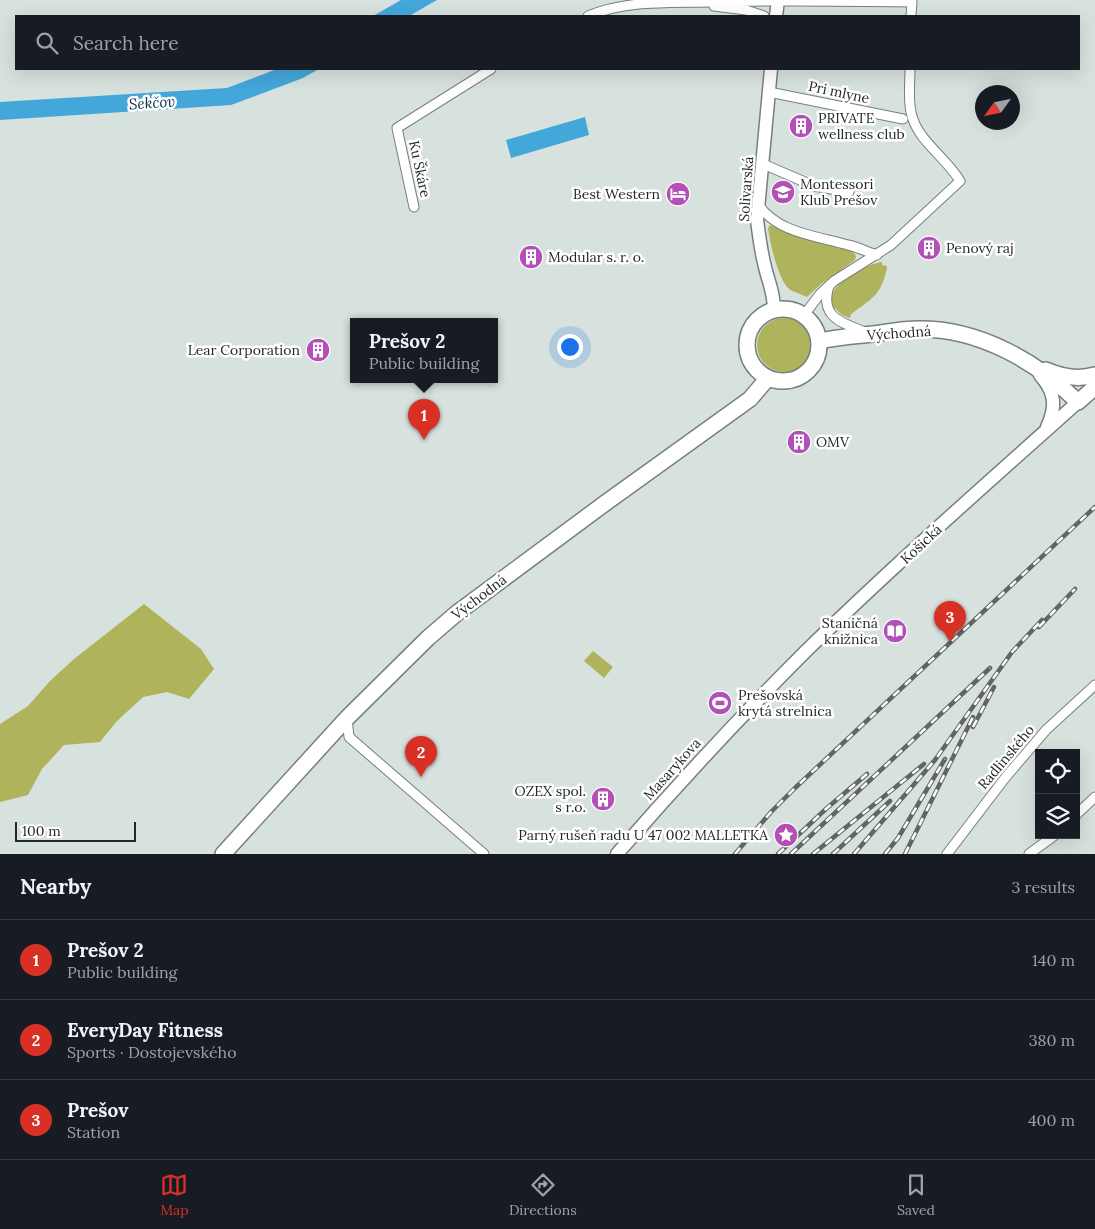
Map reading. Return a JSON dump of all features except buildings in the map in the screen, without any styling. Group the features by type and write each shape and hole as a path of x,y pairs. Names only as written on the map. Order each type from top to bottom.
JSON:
{"main road":[{"path":"774,310 794,310 804,315 814,326 820,341 818,358 808,372 799,378 778,382 758,372 751,363 747,340 750,330 756,321 764,314 774,310"},
{"name":"Východná","path":"820,341 920,329 943,330 984,341 1006,350 1030,364 1068,392 1078,402"},
{"path":"1030,364 1061,376 1086,378 1095,375"},
{"name":"Východná","path":"223,854 347,718 421,645 457,613 750,399 768,378"},
{"name":"Košická","path":"1078,402 1095,387"}],"street":[{"path":"776,15 778,1"},
{"path":"592,15 627,6 681,2 859,1 912,2 911,15"},
{"path":"681,2 746,10 761,15"},
{"name":"Ku Škáre","path":"414,207 397,128 489,70"},
{"name":"Solivarská","path":"771,70 757,220 765,268 774,295 774,310"},
{"path":"804,315 829,286 854,268 891,246 960,181 955,171 924,138 914,122 910,105 910,70"},
{"name":"Pri mlyne","path":"770,92 903,119"},
{"path":"762,164 814,186 848,192"},
{"path":"758,204 767,216 790,228 877,255"},
{"path":"829,286 826,300 828,309 833,317 840,323 870,334"},
{"path":"1030,364 1049,385 1054,401 1053,415 1045,431"},
{"name":"Košická","path":"752,706 864,597 1078,402"},
{"name":"Radlinského","path":"947,854 1005,778 1046,730 1095,685"},
{"name":"Masarykova","path":"617,854 689,772 752,706"},
{"path":"347,718 349,737 484,854"},
{"path":"329,738 349,737"},
{"path":"1080,811 1095,797"},
{"path":"1029,854 1050,839"}],"green space":[{"path":"770,225 804,238 852,249 856,256 855,260 821,284 807,297 790,290 782,278 775,261 768,228"},
{"path":"882,262 882,265 887,266 885,277 879,290 870,300 851,314 850,318 842,315 834,307 832,308 832,293 841,283 862,269"},
{"path":"779,318 789,318 799,322 807,330 811,345 807,360 799,368 789,372 779,372 769,368 761,360 757,350 757,340 761,330 769,322"},
{"path":"144,604 201,649 214,669 189,699 167,692 143,697 117,721 100,742 64,745 42,769 28,795 0,802 0,724 28,706 50,681 74,659"},
{"path":"593,651 613,667 604,678 584,661"}],"water":[{"path":"401,0 437,0 411,15 375,15"},
{"name":"Sekčov","path":"274,70 317,70 303,78 231,105 0,120 0,102 227,88"},
{"path":"585,117 589,135 511,158 506,140"}],"railway":[{"path":"735,854 771,812 795,788 1095,507"},
{"path":"1039,627 1075,589"},
{"path":"854,854 935,760 1012,652 1042,620"},
{"path":"791,854 990,668"},
{"path":"973,727 994,687"},
{"path":"905,854 973,717"},
{"path":"885,854 898,838 945,759"},
{"path":"813,854 924,764"},
{"path":"778,854 867,774"},
{"path":"833,854 890,801"}],"place":[{"name":"PRIVATE wellness club","path":"801,126"},
{"name":"Montessori Klub Prešov","path":"783,192"},
{"name":"Best Western","path":"678,194"},
{"name":"Penový raj","path":"929,248"},
{"name":"Modular s. r. o.","path":"531,257"},
{"name":"Lear Corporation","path":"318,350"},
{"name":"Prešov 2","path":"424,440"},
{"name":"OMV","path":"799,442"},
{"name":"Staničná knižnica","path":"895,631"},
{"name":"Prešov","path":"950,642"},
{"name":"Prešovská krytá strelnica","path":"720,703"},
{"name":"EveryDay Fitness","path":"421,777"},
{"name":"OZEX spol. s r.o.","path":"603,799"},
{"name":"Parný rušeň radu U 47 002 MALLETKA","path":"786,835"}]}
